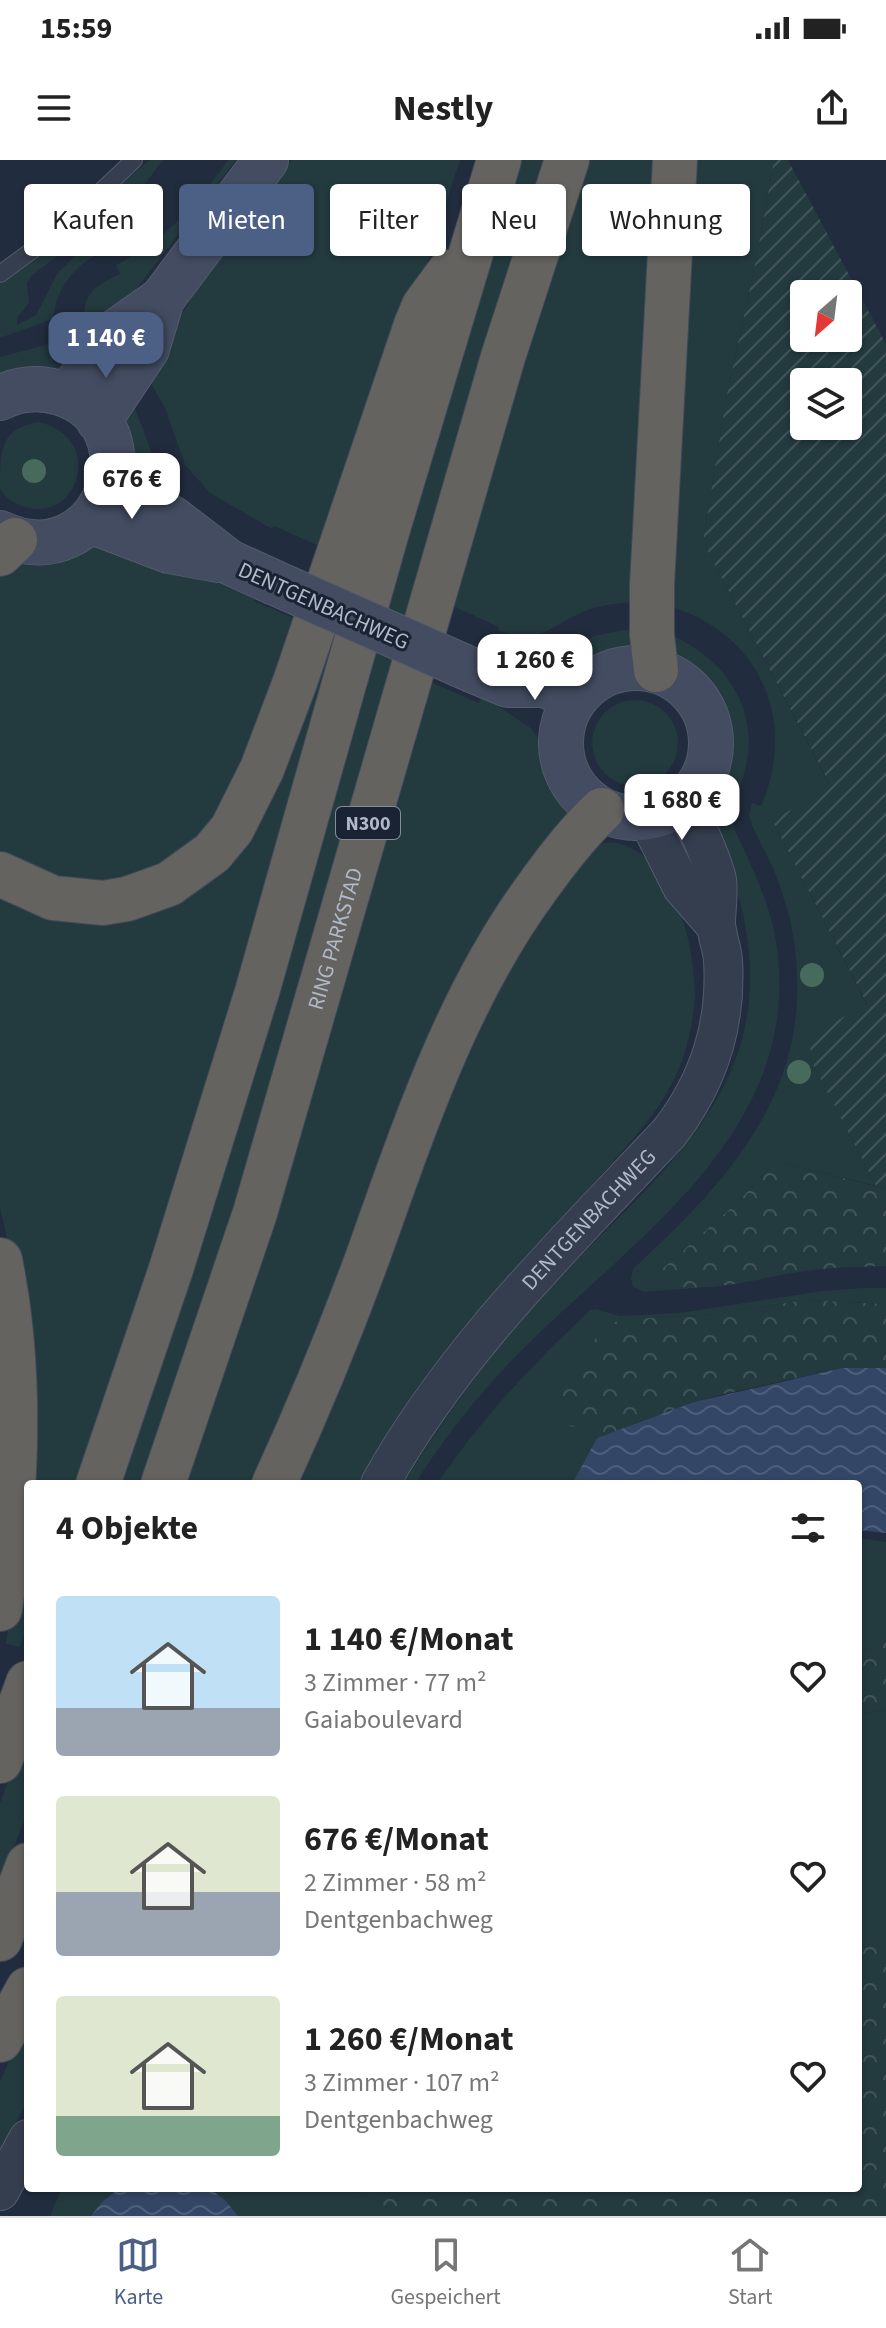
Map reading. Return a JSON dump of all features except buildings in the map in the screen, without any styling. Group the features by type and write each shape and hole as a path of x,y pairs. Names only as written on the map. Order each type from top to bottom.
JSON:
{"highway":[{"name":"N300","path":"491,184 499,160"},
{"name":"RING PARKSTAD","path":"164,1480 255,1213 503,357 567,160"},
{"path":"656,670 652,585 675,160"},
{"name":"N300","path":"0,874 53,898 103,903 127,899 169,884 212,853 232,829 262,769 295,682 416,325 436,288 462,256"},
{"name":"N300","path":"99,1480 171,1269 257,992 469,256"},
{"path":"276,1480 350,1305 429,1090 468,999 510,924 555,863 602,810"},
{"path":"0,1260 10,1337 15,1450 8,1555 0,1609"},
{"path":"0,1761 24,1694"},
{"path":"0,1939 24,1876"},
{"path":"0,2040 24,1996"}],"main road":[{"path":"83,408 118,330 162,299 266,160"},
{"path":"0,398 28,389 48,389 83,408 109,440 113,463 101,503 70,535 47,542 5,543"},
{"name":"DENTGENBACHWEG","path":"101,503 173,519 229,562 491,678 543,685 569,715"},
{"path":"634,667 656,670 677,679 694,695 706,715 711,737 710,760 701,781 687,799 661,814 617,816 587,800 574,786 566,770 561,752 569,715 592,682 612,671 634,667"}],"street":[{"name":"DENTGENBACHWEG","path":"382,1480 403,1443 493,1321 669,1133 706,1073 719,1029 724,993 723,956 716,926 717,880 687,799"},
{"path":"647,817 682,887 716,926"},
{"path":"0,2191 24,2146"}],"lane":[{"path":"0,274 61,229 134,160"}],"green space":[{"path":"150,160 163,160 145,184 121,184"},
{"path":"228,160 236,160 217,184 210,184"},
{"path":"292,160 460,160 446,204 446,184 330,184 330,256 429,256 415,301 319,546 274,526 272,529 210,493 185,465 165,408 149,380 151,362 220,256 314,256 314,184 274,184"},
{"path":"515,160 544,160 537,184 508,184"},
{"path":"579,160 663,160 662,184 582,184 582,256 658,256 638,601 594,608 539,634 514,635 448,604 551,256 566,256 566,204"},
{"path":"691,160 774,160 726,399 703,542 829,784 822,794 772,820 867,1005 811,1035 810,1058 876,1186 776,1161 739,1201 651,1280 684,1287 720,1286 644,1292 633,1287 633,1269 708,1194 739,1155 765,1115 784,1071 795,1024 797,972 789,916 774,870 749,815 752,803 761,806 772,773 775,741 772,710 762,682 746,656 724,634 697,617 664,605 685,256 750,256 750,184 690,184"},
{"path":"774,160 788,160 852,280 790,280 790,352 862,352 862,299 886,344 886,1189 876,1186 810,1058 811,1035 867,1004 772,820 821,794 820,789 829,783 703,542 726,399"},
{"path":"179,220 179,234 163,254 163,234"},
{"path":"34,256 58,256 32,275 27,283 29,303 17,318 17,325 36,315 57,274 73,258 94,256 66,283 53,319 0,338 0,284"},
{"path":"132,256 162,256 106,328 84,311 92,292 120,274 116,265"},
{"path":"486,256 516,256 281,1068 146,1480 116,1480"},
{"path":"60,341 82,358 61,372 0,383 0,357"},
{"path":"128,397 162,477 180,503 134,477 122,430"},
{"path":"38,422 59,430 72,443 78,459 77,476 71,491 60,502 44,509 18,504 7,498 0,489 2,453 9,436 25,425"},
{"path":"90,543 256,595 254,601 303,622 235,801 166,870 80,888 0,858 0,577 16,563"},
{"path":"322,630 337,636 173,1205 80,1480 24,1480 24,1636 20,1647 6,1644 19,1559 14,1269 0,1208 0,888 174,895"},
{"path":"637,630 636,653 569,671 545,672 543,663 594,636"},
{"path":"673,636 691,645 721,670 741,703 747,721 747,761 733,819 764,897 776,941 778,1007 766,1066 741,1120 706,1169 665,1215 498,1376 454,1428 418,1480 406,1480 456,1405 514,1330 674,1159 706,1116 731,1071 746,1021 750,966 740,902 708,811 723,763 725,732 716,702 671,648"},
{"path":"429,681 478,703 483,696 532,729 539,739 552,780 576,811 260,1480 182,1480"},
{"path":"635,700 651,704 665,713 674,727 678,743 674,759 665,773 651,782 635,786 619,782 605,773 596,759 592,743 596,727 605,713 619,704"},
{"path":"611,842 632,849 650,862 665,880 685,926 691,950 695,995 688,1040 675,1078 634,1138 447,1348 416,1389 359,1480 288,1480 497,967 598,844"},
{"path":"776,1161 886,1189 886,1266 815,1270 708,1287 669,1285 650,1280 739,1201"},
{"path":"886,1288 886,1304 804,1300 716,1314 618,1320 563,1423 597,1438 574,1480 440,1480 509,1392 590,1310 619,1316 679,1313 822,1291"},
{"path":"804,1300 886,1304 886,1368 842,1368 719,1395 597,1438 587,1431 562,1423 555,1406 568,1376 597,1337 618,1320 716,1314"},
{"path":"862,1539 886,1542 886,1642 862,1652"},
{"path":"886,1642 886,1710 862,1713 862,1652"},
{"path":"886,1710 886,1940 862,1940 862,1713"},
{"path":"24,1739 24,1821 0,1883 0,1803"},
{"path":"862,1940 886,1940 886,2216 403,2216 359,2192 862,2192"},
{"path":"24,2029 24,2107 0,2152 0,2081"},
{"path":"60,2192 116,2192 91,2216 50,2216"},
{"path":"214,2192 359,2192 403,2216 238,2216"}],"water":[{"path":"842,1368 886,1368 886,1533 862,1530 862,1480 574,1480 597,1438 694,1402"},
{"path":"115,2192 214,2192 238,2216 91,2216"}]}
